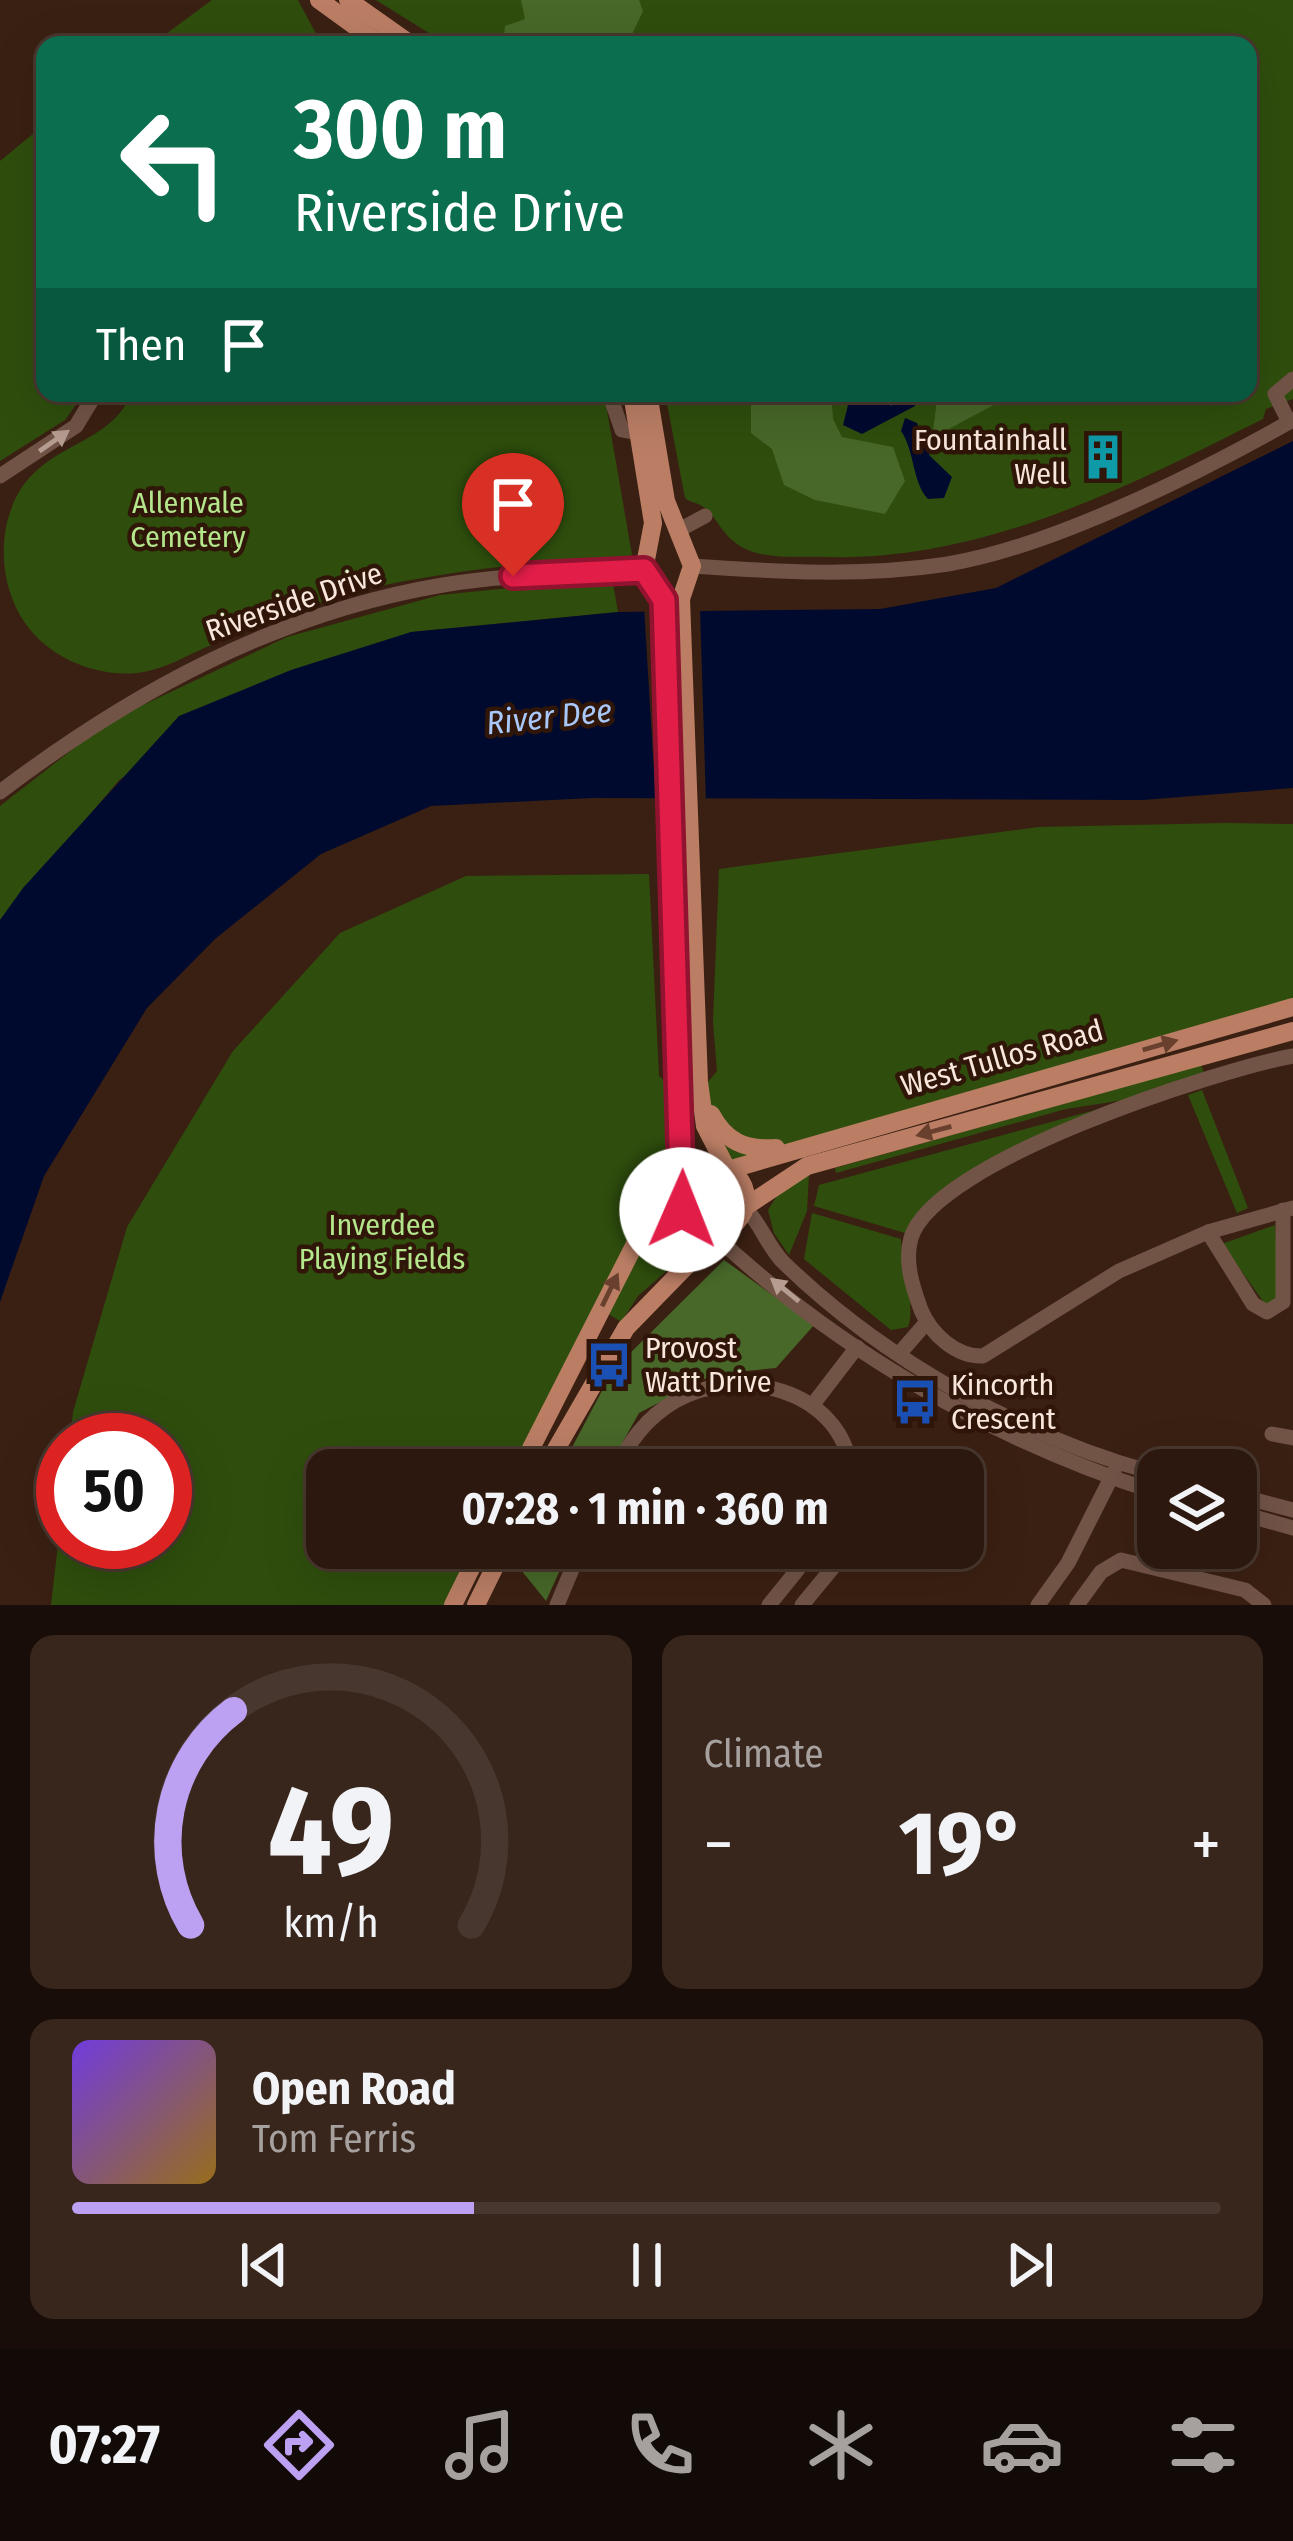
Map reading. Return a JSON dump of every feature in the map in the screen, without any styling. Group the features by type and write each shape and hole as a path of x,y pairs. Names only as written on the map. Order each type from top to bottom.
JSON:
{"main road":[{"path":"319,0 369,36"},
{"path":"348,0 399,36"},
{"path":"633,402 653,523 644,570 678,573"},
{"path":"650,402 678,573 694,1086 682,1188 686,1218 711,1232 733,1226 745,1207 743,1185 728,1170 705,1126 694,1086"},
{"path":"652,547 665,541 678,573"},
{"name":"West Tullos Road","path":"728,1170 1293,1007"},
{"name":"West Tullos Road","path":"745,1207 807,1166 1293,1031"},
{"path":"694,1086 718,1127 742,1146 805,1145"},
{"path":"531,1449 639,1236 701,1168 728,1170"},
{"path":"556,1449 626,1328 701,1251 711,1232"},
{"path":"453,1605 471,1569"},
{"path":"476,1605 494,1569"}],"street":[{"path":"705,516 678,573 846,572 971,559 1160,486 1291,421 1275,393 1293,379"},
{"path":"0,476 76,426 91,402"},
{"path":"611,402 622,430 638,433"},
{"name":"Riverside Drive","path":"0,792 96,720 159,683 325,615 460,583 644,570"},
{"path":"1208,1232 1253,1304 1267,1312 1282,1302 1288,1209 1208,1232 1119,1271 983,1355 955,1349 926,1323 913,1287 911,1239 939,1203 1013,1157 1124,1105 1293,1056"},
{"path":"745,1207 778,1257 899,1354 1137,1482"},
{"path":"711,1232 857,1347 972,1418 1115,1471 1137,1473"},
{"path":"899,1354 926,1323"},
{"path":"857,1347 899,1354"},
{"path":"814,1403 857,1347"},
{"path":"628,1449 642,1425 689,1395 718,1386 756,1386 814,1403 831,1421 842,1449"},
{"path":"1273,1434 1293,1438"},
{"path":"1038,1605 1068,1563 1115,1471"},
{"path":"1257,1501 1293,1510"},
{"path":"1257,1518 1293,1528"},
{"path":"1077,1605 1101,1572 1121,1560 1245,1590 1264,1605"},
{"path":"557,1605 572,1569"},
{"path":"769,1605 798,1569"},
{"path":"802,1605 832,1569"}],"green space":[{"path":"212,0 298,0 317,36 163,36"},
{"path":"376,0 1293,0 1293,399 1266,409 1263,419 1159,470 998,533 885,555 790,557 753,552 733,541 706,509 685,498 667,402 1257,402 1257,36 434,36"},
{"path":"521,0 639,0 643,11 631,36 504,36 505,26 525,19"},
{"path":"36,131 36,402 78,402 65,420 0,461 0,161"},
{"name":"Allenvale Cemetery","path":"127,402 606,402 632,555 496,567 381,586 284,615 157,669 121,673 90,668 47,646 18,612 6,577 6,527 30,477 120,413"},
{"path":"751,402 832,402 842,437 893,447 905,481 885,514 815,500 784,485 772,449 751,433"},
{"path":"937,402 999,402 932,438"},
{"path":"612,578 618,612 411,632 120,779 0,920 0,806 109,721 287,637 440,595"},
{"path":"1293,824 1293,1007 727,1169 700,1092 717,1071 713,1022 719,869 1039,827"},
{"name":"Inverdee Playing Fields","path":"649,874 659,1076 682,1097 682,1187 651,1218 531,1449 306,1449 306,1569 471,1569 453,1605 51,1605 55,1569 192,1569 192,1413 73,1413 127,1227 233,1051 340,933 466,876"},
{"path":"1201,1065 1204,1073 1124,1100 1066,1109 836,1173 835,1168"},
{"path":"1202,1090 1248,1208 1237,1213 1188,1095"},
{"path":"1106,1107 935,1196 905,1233 814,1206 819,1185"},
{"path":"809,1174 807,1211 789,1255 774,1233 768,1210 779,1193"},
{"path":"812,1213 901,1239 910,1297 908,1327 891,1330 804,1259"},
{"path":"666,1217 686,1254 638,1296 621,1322 607,1313 646,1239"},
{"path":"1275,1225 1280,1294 1274,1303 1265,1304 1222,1244"},
{"path":"724,1260 814,1325 776,1368 714,1374 639,1413 619,1449 571,1449 613,1370"},
{"path":"520,1569 560,1569 546,1601"}],"water":[{"path":"849,402 887,402 891,406 916,402 862,434 843,425"},
{"path":"905,418 917,423 930,456 952,477 944,498 928,499 923,492 901,431"},
{"name":"River Dee","path":"1293,441 1293,788 1143,800 592,798 431,806 321,854 215,939 147,1008 44,1176 0,1302 0,920 23,888 179,716 291,670 411,632 618,612 880,609 996,588"}],"pier":[{"path":"644,607 700,608 706,804 656,804"}],"place":[{"name":"Fountainhall Well","path":"1103,457"},
{"name":"Provost Watt Drive","path":"609,1365"},
{"name":"Kincorth Crescent","path":"915,1402"}],"route":[{"path":"513,576 644,570 664,600 684,1135 682,1210"}]}
